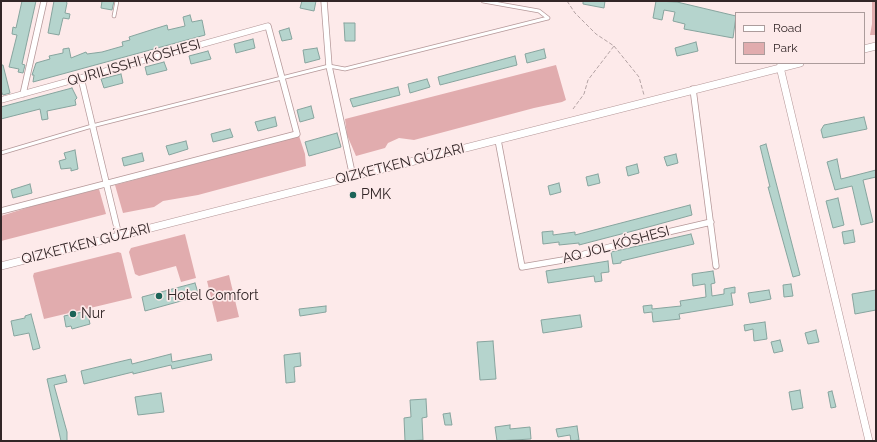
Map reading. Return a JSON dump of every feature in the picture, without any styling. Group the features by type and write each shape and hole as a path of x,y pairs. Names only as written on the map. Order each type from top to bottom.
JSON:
{"street":[{"path":"23,94 44,1"},
{"path":"324,1 329,66 353,176"},
{"path":"1,100 268,26 283,77 297,134 106,182 1,211"},
{"path":"865,49 876,46"},
{"path":"1,266 795,64"},
{"path":"780,67 869,441"},
{"path":"81,78 119,236"},
{"path":"693,89 716,266"},
{"name":"AQ JOL KÓSHESI","path":"498,140 522,267 563,260 642,238 710,222"}],"lane":[{"path":"114,16 117,1"},
{"path":"1,153 92,126 283,77 329,66 345,69 548,18 539,11 484,1"}],"path":[{"path":"567,1 575,13 596,34 614,46 639,77 646,101"},
{"path":"573,109 584,94 588,80 614,46"}],"green space":[{"path":"872,1 876,1 876,35 870,35 872,24"},
{"path":"556,65 566,100 562,102 414,140 399,138 388,143 385,148 356,156 347,135 345,119"},
{"path":"299,136 305,154 306,166 198,195 163,201 154,207 123,213 115,185"},
{"path":"99,189 106,214 1,241 1,216 42,203"},
{"path":"185,234 196,278 181,282 176,266 139,276 135,274 129,252 131,248"},
{"path":"118,252 121,253 132,298 44,319 33,276 34,273"},
{"path":"229,275 239,317 217,322 207,281"}],"building":[{"path":"22,1 36,1 22,64 25,65 23,73 18,72 19,69 9,67 17,35 12,34 13,27 16,28"},
{"path":"54,1 66,1 65,13 70,14 69,19 63,18 59,35 48,33"},
{"path":"102,1 114,1 112,10 101,8"},
{"path":"302,1 316,1 314,11 300,8"},
{"path":"583,1 605,1 604,8 583,4"},
{"path":"656,1 677,2 735,16 733,38 684,29 685,24 673,21 675,12 664,10 662,20 653,18"},
{"path":"190,15 192,22 202,20 205,35 33,82 34,75 32,75 36,63 50,59 49,56 63,53 63,49 69,48 71,58 86,52 87,54 102,52 123,46 122,42 130,40 129,37 154,29 167,25 168,30 185,26 183,17"},
{"path":"344,23 355,23 355,41 345,41"},
{"path":"289,28 292,39 282,41 279,31"},
{"path":"253,39 255,48 236,53 234,44"},
{"path":"696,42 698,51 677,56 675,48"},
{"path":"317,48 320,59 305,63 303,50"},
{"path":"544,49 546,58 527,63 525,54"},
{"path":"208,51 211,59 191,64 189,56"},
{"path":"515,56 517,65 440,85 438,77"},
{"path":"164,62 167,70 147,75 145,67"},
{"path":"1,65 3,65 10,93 3,95 1,91"},
{"path":"121,74 123,83 104,88 101,79"},
{"path":"427,79 430,87 410,93 408,84"},
{"path":"398,87 400,95 353,107 350,99"},
{"path":"72,88 77,98 75,100 76,105 47,111 48,119 42,120 40,109 1,119 1,107"},
{"path":"311,106 314,118 300,122 297,110"},
{"path":"275,117 277,126 258,131 255,122"},
{"path":"864,117 867,129 823,138 821,130 824,125"},
{"path":"230,129 233,137 213,142 211,134"},
{"path":"337,133 341,147 309,156 305,142"},
{"path":"186,141 188,149 169,155 166,146"},
{"path":"766,144 800,275 793,277 768,187 770,187 760,146"},
{"path":"75,150 78,169 71,171 71,168 61,169 59,161 66,159 64,153"},
{"path":"142,153 144,161 124,166 122,158"},
{"path":"676,154 678,163 667,166 664,157"},
{"path":"837,159 841,179 876,170 876,177 863,180 873,222 861,225 852,186 835,190 827,162"},
{"path":"637,164 639,173 628,176 626,167"},
{"path":"598,174 600,183 588,186 586,177"},
{"path":"559,183 561,192 550,195 548,186"},
{"path":"30,184 32,193 13,198 11,190"},
{"path":"838,198 844,225 833,228 826,201"},
{"path":"690,205 692,215 652,226 579,245 579,243 559,245 559,242 543,244 542,232 553,231 553,235 575,232 575,235"},
{"path":"853,230 855,242 844,244 842,232"},
{"path":"691,234 694,244 613,264 611,252"},
{"path":"608,261 609,272 601,273 602,281 595,282 594,276 548,283 546,271"},
{"path":"713,271 715,283 711,284 712,296 724,294 724,289 735,287 735,293 731,293 733,305 679,314 680,319 653,322 652,312 644,313 643,306 652,305 652,309 681,306 680,301 706,297 705,284 693,286 692,274"},
{"path":"195,283 199,296 145,311 142,297"},
{"path":"791,284 793,296 784,297 783,285"},
{"path":"769,290 771,299 750,303 748,293"},
{"path":"876,290 876,310 855,314 852,294"},
{"path":"326,306 326,312 300,316 299,309"},
{"path":"87,311 90,324 72,329 71,326 66,327 64,316"},
{"path":"31,314 40,348 33,350 29,333 14,336 11,321 25,318 25,316"},
{"path":"580,315 582,327 543,333 541,320"},
{"path":"765,322 767,339 754,341 753,329 745,331 744,325"},
{"path":"816,330 819,342 808,344 805,333"},
{"path":"780,340 783,351 774,353 771,342"},
{"path":"493,341 496,379 480,380 477,342"},
{"path":"300,353 301,366 294,367 295,382 286,383 284,355"},
{"path":"171,354 172,362 211,354 212,360 172,369 171,365 133,374 133,372 84,384 81,371 131,359 132,364"},
{"path":"65,375 67,382 54,385 67,432 67,441 61,441 47,379"},
{"path":"800,390 803,408 792,410 789,392"},
{"path":"832,391 836,407 831,408 828,392"},
{"path":"161,393 164,412 138,415 135,397"},
{"path":"426,399 427,417 422,418 423,440 405,441 404,418 411,417 410,400"},
{"path":"450,413 452,425 445,425 443,414"},
{"path":"510,425 510,429 530,427 531,439 497,441 495,427"},
{"path":"577,426 579,440 571,441 570,435 558,437 556,429"}],"place":[{"name":"PMK","path":"353,195"},
{"name":"Hotel Comfort","path":"159,296"},
{"name":"Nur","path":"73,314"}]}
